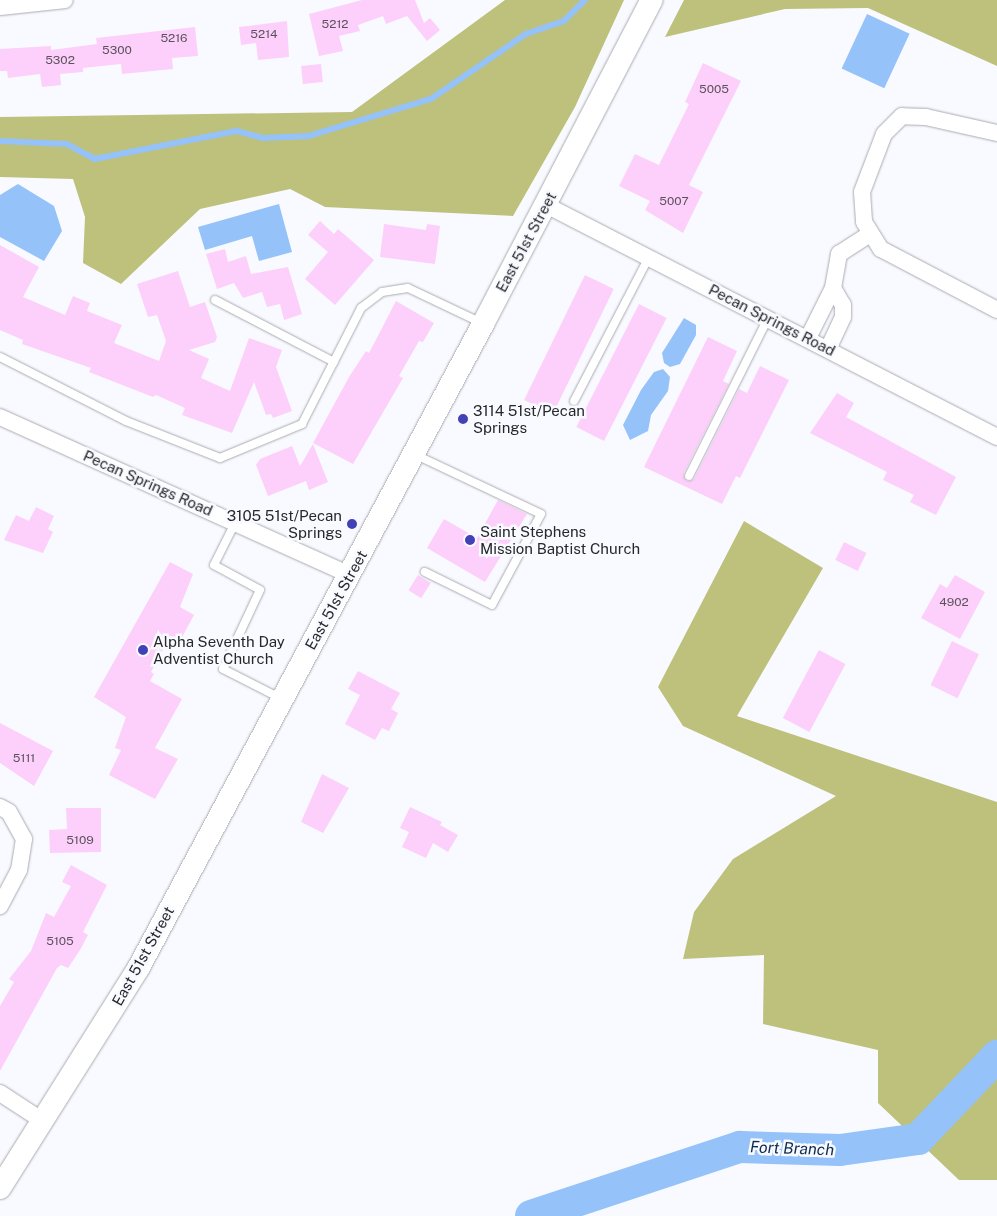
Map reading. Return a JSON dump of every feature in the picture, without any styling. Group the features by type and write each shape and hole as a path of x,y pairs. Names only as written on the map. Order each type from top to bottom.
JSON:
{"main road":[{"name":"East 51st Street","path":"0,1188 138,967 350,575 652,0"}],"street":[{"path":"0,6 65,0"},
{"path":"997,133 911,114 894,120 866,172 862,192 868,235 881,249 997,310"},
{"name":"Pecan Springs Road","path":"546,205 808,338 997,437"},
{"path":"808,338 833,288 839,254 868,235"},
{"path":"828,349 843,317 843,305 833,288"},
{"name":"Pecan Springs Road","path":"0,417 350,575"},
{"path":"0,808 9,812 24,839 19,870 0,906"},
{"path":"0,1093 43,1120"}],"lane":[{"path":"574,401 649,257"},
{"path":"0,356 126,422 220,458 302,424 361,308 382,292 408,288 483,324"},
{"path":"215,300 334,362"},
{"path":"689,476 768,318"},
{"path":"414,454 541,514 492,606 425,572"},
{"path":"235,522 214,565 260,590 223,669 282,699"}],"green space":[{"path":"505,0 624,0 575,107 513,216 325,207 290,189 200,209 121,284 83,263 85,217 73,179 0,177 0,117 352,112"},
{"path":"684,0 997,0 997,66 868,8 785,9 665,37"},
{"path":"744,521 823,568 737,716 997,802 997,1180 959,1180 878,1103 878,1050 763,1024 764,955 683,959 694,912 733,859 836,796 683,726 658,687"}],"water":[{"path":"867,14 910,34 884,88 842,68"},
{"path":"18,184 54,206 62,231 44,261 0,237 0,195"},
{"path":"279,204 292,252 259,261 252,236 205,250 198,227"},
{"path":"684,318 696,325 696,335 680,364 670,367 664,363 662,353"},
{"path":"663,369 670,377 668,391 651,415 648,431 630,440 623,425 641,390 654,372"}],"building":[{"path":"362,0 415,0 424,23 430,18 440,30 427,41 407,16 386,24 383,16 358,25 360,31 339,36 343,51 319,56 309,14"},
{"path":"287,21 289,57 258,60 256,43 241,45 239,27"},
{"path":"195,27 198,56 172,58 173,69 122,74 121,64 83,68 83,72 60,74 61,85 42,87 40,74 8,78 7,71 0,71 0,49 51,46 51,50 97,44 96,38"},
{"path":"703,63 741,81 689,185 703,192 683,233 645,210 650,201 619,186 635,154 659,165 689,104 685,102"},
{"path":"321,64 323,82 303,84 301,66"},
{"path":"320,221 334,234 338,229 374,260 335,305 305,279 328,252 308,235"},
{"path":"384,224 426,230 427,224 440,226 435,264 380,257"},
{"path":"0,245 39,267 23,297 65,315 73,296 90,303 87,311 122,325 114,343 159,361 166,341 157,315 148,317 137,284 178,271 190,307 205,302 217,337 215,342 189,350 209,359 201,378 230,391 249,338 282,350 276,367 292,411 273,418 271,414 266,415 254,382 232,433 182,415 185,408 156,395 153,397 89,372 91,368 22,344 23,340 0,330"},
{"path":"225,249 228,262 246,256 251,274 288,267 302,314 284,320 280,304 267,307 262,292 243,298 234,283 217,289 206,254"},
{"path":"585,275 614,289 553,414 524,400"},
{"path":"396,301 434,323 423,342 419,341 399,376 403,378 353,464 313,443 349,377 366,351 369,353"},
{"path":"639,304 667,318 604,441 576,427"},
{"path":"708,337 737,351 723,381 729,384 684,473 686,481 694,479 739,389 747,393 760,366 789,380 740,478 736,476 722,504 644,467"},
{"path":"837,393 854,403 846,417 956,477 936,515 910,502 914,495 883,480 887,472 810,433"},
{"path":"313,444 328,482 309,490 306,481 268,496 256,465 260,459 292,446 300,466"},
{"name":"Saint Stephens Mission Baptist Church","path":"498,500 527,514 485,582 427,548 444,519 477,538"},
{"path":"36,507 54,516 48,529 53,532 43,553 4,540 16,515 29,521"},
{"path":"844,542 866,553 858,571 835,560"},
{"name":"Alpha Seventh Day Adventist Church","path":"170,562 193,574 180,607 194,615 180,641 170,636 151,672 154,674 150,681 182,699 155,748 178,759 155,799 109,775 121,750 115,748 126,717 94,697"},
{"path":"418,575 431,583 421,598 408,590"},
{"path":"955,575 985,592 960,639 921,618 940,584 947,588"},
{"path":"952,641 979,654 957,698 931,685"},
{"path":"819,650 845,664 809,732 783,718"},
{"path":"358,671 400,693 391,709 398,713 389,731 382,728 375,740 345,724 360,695 348,689"},
{"path":"0,723 53,751 34,786 0,763"},
{"path":"322,774 349,788 323,833 301,822"},
{"path":"410,807 442,822 440,825 458,835 448,852 433,843 426,858 402,847 409,832 400,828"},
{"path":"66,808 101,808 101,852 50,853 49,830 67,829"},
{"path":"71,865 107,885 83,932 88,935 80,950 68,968 61,965 57,968 0,1071 0,1006 14,982 9,979 31,951 46,913 54,917 71,886 62,882"}],"waterway":[{"path":"0,141 67,144 95,159 237,131 263,138 309,136 431,99 526,34 564,21 585,0"},
{"name":"Fort Branch","path":"531,1216 740,1147 840,1150 918,1139 997,1056"}],"place":[{"name":"3114 51st/Pecan Springs","path":"463,419"},
{"name":"3105 51st/Pecan Springs","path":"352,524"},
{"name":"Saint Stephens Mission Baptist Church","path":"470,540"},
{"name":"Alpha Seventh Day Adventist Church","path":"143,650"}]}
